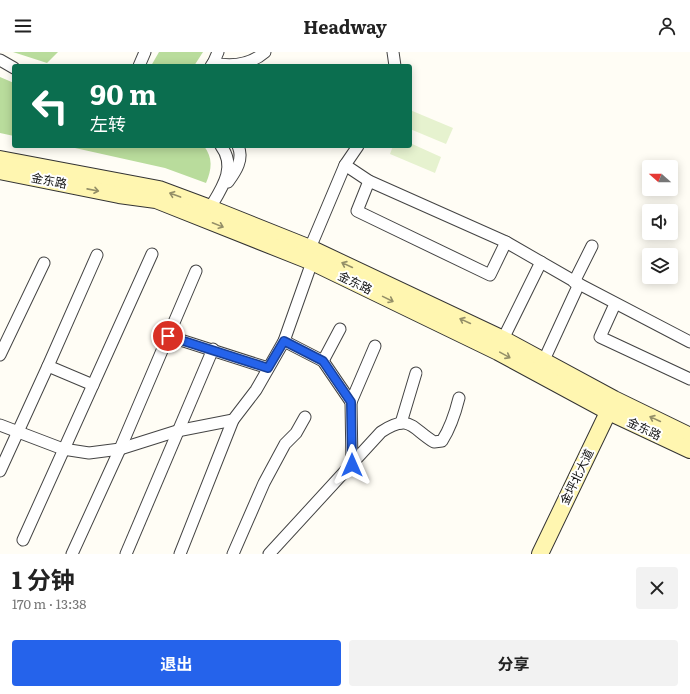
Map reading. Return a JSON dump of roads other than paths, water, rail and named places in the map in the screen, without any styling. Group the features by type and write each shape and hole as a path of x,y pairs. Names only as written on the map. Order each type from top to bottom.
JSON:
{"main road":[{"name":"金东路","path":"0,158 159,189 210,208 311,255 503,339 544,360 611,406 690,436"},
{"name":"金东路","path":"0,171 120,195 156,200 311,255 498,352 611,406 690,450"},
{"name":"金坪北大道","path":"540,554 611,406"}],"street":[{"path":"140,64 145,52"},
{"path":"212,64 218,52"},
{"path":"242,64 252,61 265,52"},
{"path":"0,60 12,67"},
{"path":"222,148 226,153 229,171 222,190"},
{"path":"210,208 230,180 239,164 242,153 239,148"},
{"path":"180,554 233,420 256,390 284,341 311,255 345,165 357,148"},
{"path":"345,165 369,181 506,242 615,304 690,342"},
{"path":"369,181 357,211 490,275 506,242"},
{"path":"544,360 592,246"},
{"path":"23,540 152,254"},
{"path":"0,471 97,255"},
{"path":"503,339 542,262"},
{"path":"0,354 44,263"},
{"path":"72,554 120,449 196,271"},
{"path":"615,304 600,337 690,379"},
{"path":"323,361 340,329"},
{"path":"168,336 213,349 268,368"},
{"path":"284,341 323,361 351,402"},
{"path":"352,465 351,402 375,346"},
{"path":"126,554 213,349"},
{"path":"48,366 93,385"},
{"path":"401,423 416,373"},
{"path":"269,554 381,432 392,425 401,423 409,424 434,442 442,441 449,431 455,417 459,398"},
{"path":"233,554 264,483 281,450 296,433 305,417"},
{"path":"0,425 63,449 89,453 120,449 177,431 233,420"}]}
